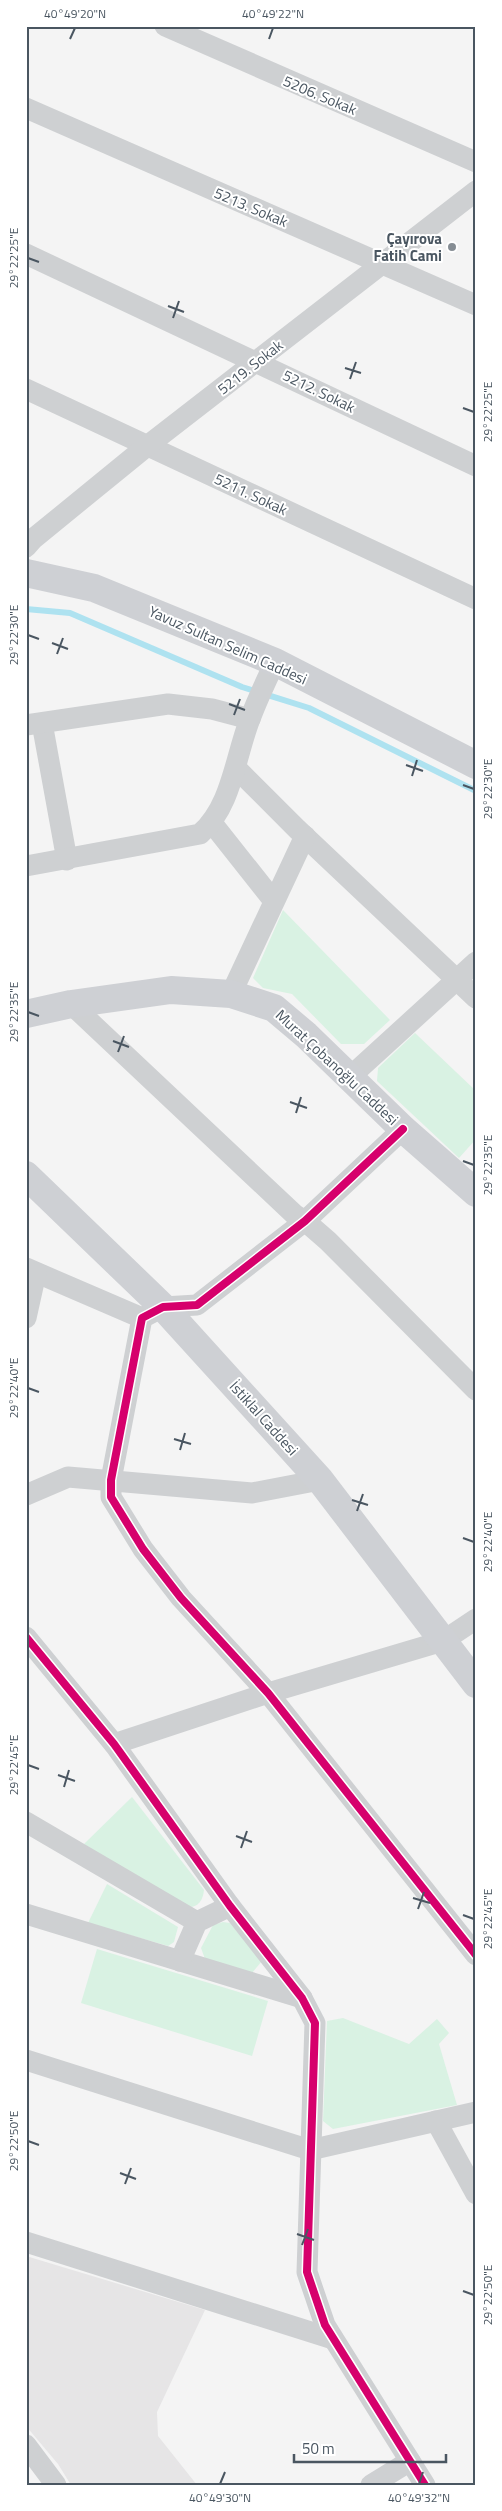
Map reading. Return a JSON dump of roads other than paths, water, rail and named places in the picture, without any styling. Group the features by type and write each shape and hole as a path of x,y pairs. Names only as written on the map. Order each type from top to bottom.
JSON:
{"street":[{"name":"5206. Sokak","path":"165,26 476,162"},
{"name":"5213. Sokak","path":"26,108 476,305"},
{"name":"5219. Sokak","path":"28,540 147,446 258,362 381,262 476,191"},
{"name":"5212. Sokak","path":"26,254 476,466"},
{"name":"5211. Sokak","path":"26,389 476,599"},
{"name":"Yavuz Sultan Selim Caddesi","path":"26,573 94,588 476,766"},
{"path":"26,866 67,860 200,834 212,823 236,768 253,712 271,671"},
{"path":"67,860 34,724 168,704 253,712"},
{"path":"236,768 476,998"},
{"path":"212,823 273,900"},
{"path":"231,994 273,900 305,836"},
{"path":"351,1076 476,962"},
{"name":"Murat Çobanoğlu Caddesi","path":"26,1014 71,1004 171,990 231,994 274,1008 351,1076 403,1129 476,1193"},
{"path":"71,1004 294,1214 306,1221 476,1390"},
{"path":"26,1318 31,1271 153,1312 197,1305 306,1221 403,1129"},
{"name":"İstiklal Caddesi","path":"26,1175 153,1312 320,1480 476,1684"},
{"path":"153,1312 111,1480 111,1497 143,1549 181,1598 268,1693 476,1955"},
{"path":"26,1495 68,1477 252,1493 320,1480"},
{"path":"114,1744 268,1693 443,1641 476,1618"},
{"path":"26,1637 114,1744 230,1906 302,1998 315,2023 307,2272 325,2325 425,2485"},
{"path":"26,1822 197,1922"},
{"path":"180,1961 197,1922 230,1906"},
{"path":"26,1914 302,1998"},
{"path":"26,2060 310,2150 476,2112"},
{"path":"436,2121 476,2194"},
{"path":"26,2242 334,2339"},
{"path":"26,2445 56,2485"},
{"path":"371,2485 410,2461"}],"waterway":[{"path":"26,609 70,613 242,687 309,708 476,791"}],"place":[{"name":"Çayırova Fatih Cami","path":"452,247"}]}
